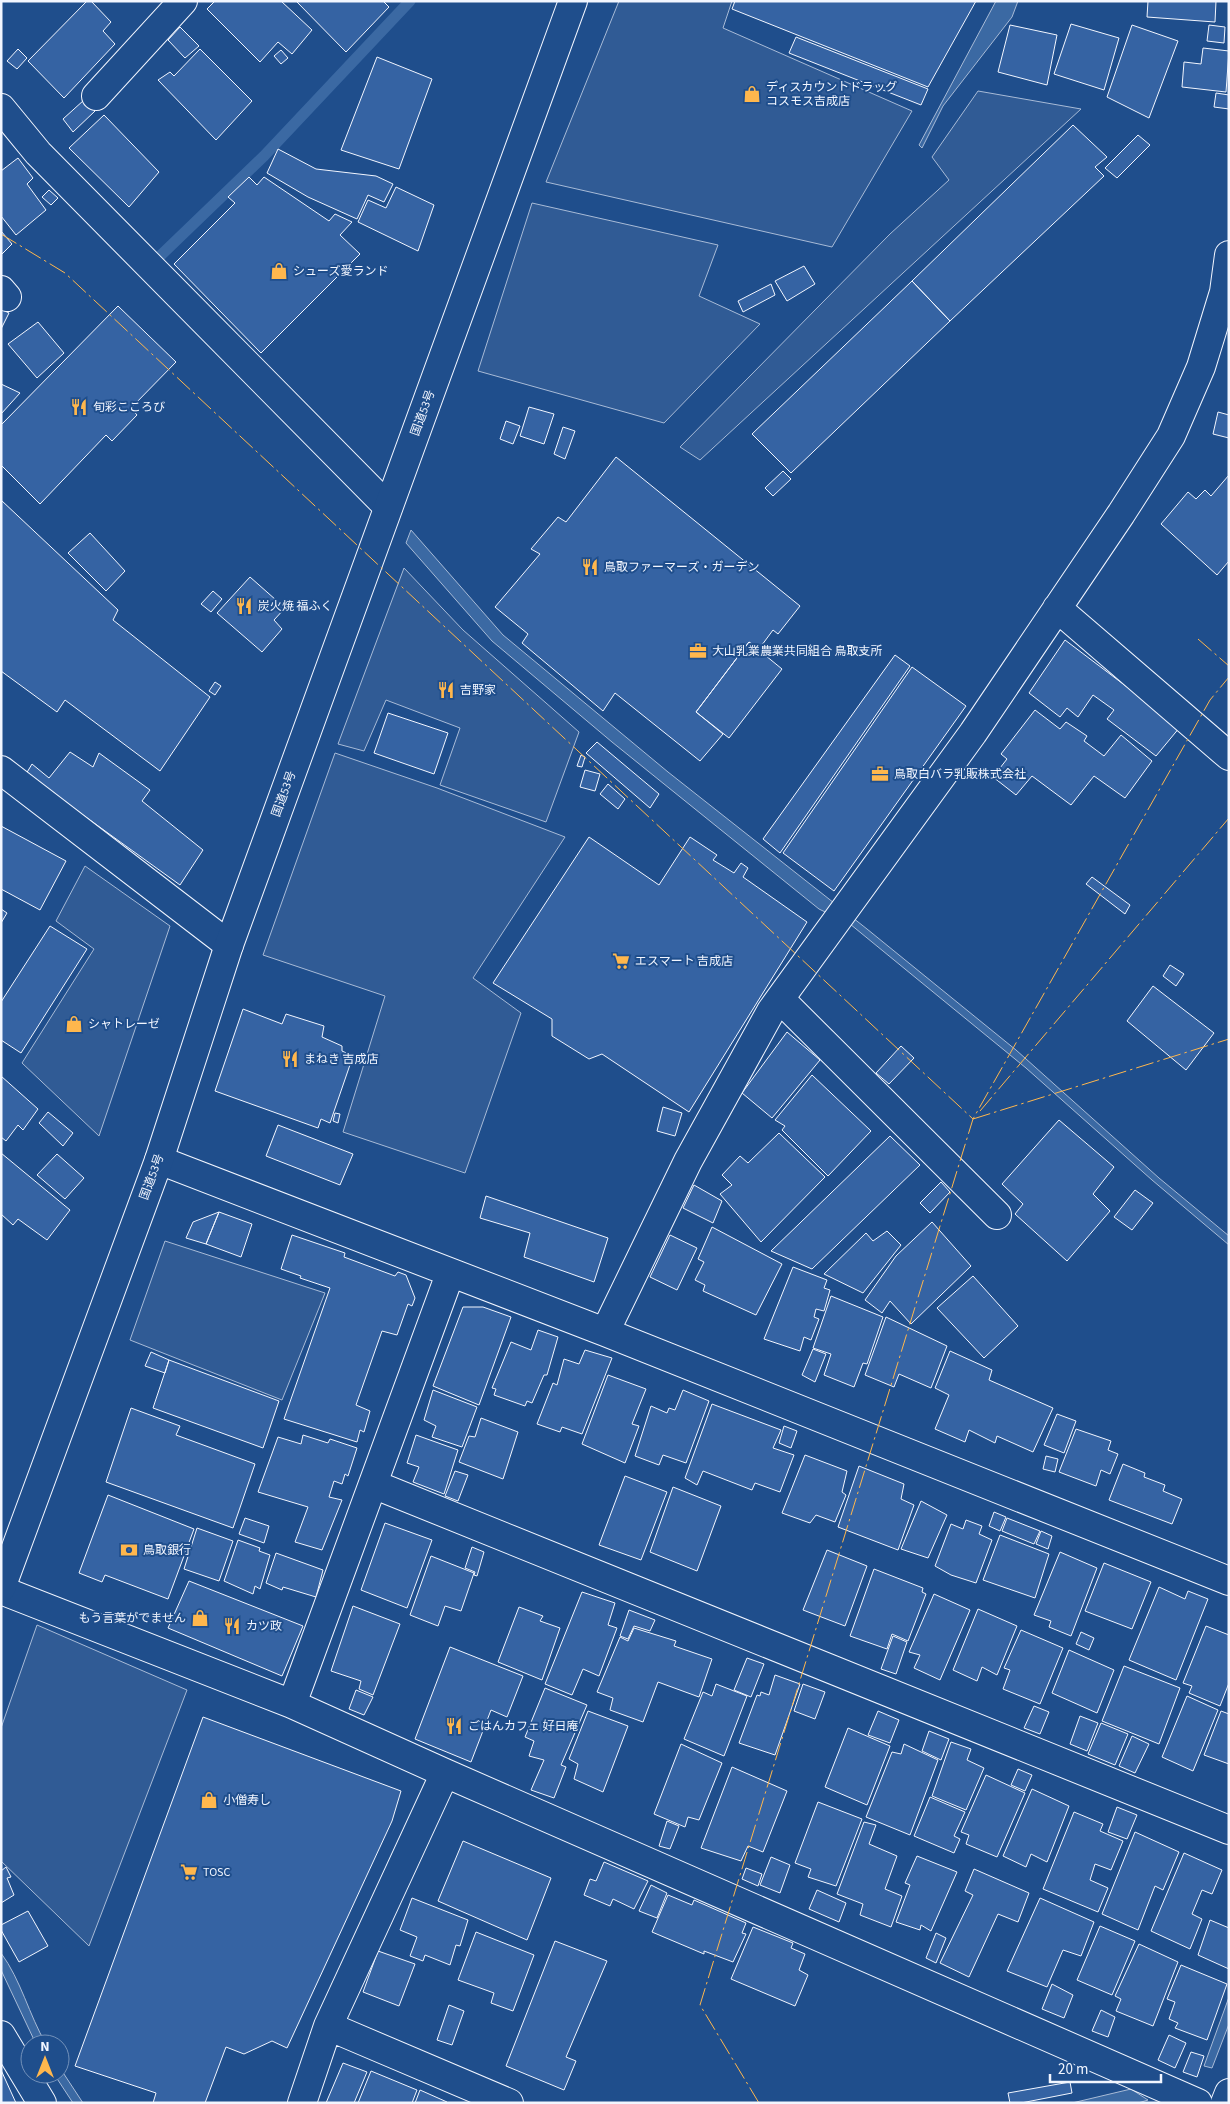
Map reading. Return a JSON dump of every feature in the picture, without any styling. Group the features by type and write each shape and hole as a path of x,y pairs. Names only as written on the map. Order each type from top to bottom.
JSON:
{"main road":[{"name":"国道53号","path":"1,1589 159,1160 229,945 572,1"},
{"path":"96,96 168,6"},
{"path":"1,108 38,153 388,507"},
{"path":"605,1332 688,1161 780,999 973,733 1121,514 1171,436 1200,367 1222,325 1229,255"},
{"path":"1057,608 1229,756"},
{"path":"1,770 229,945"},
{"path":"780,999 997,1216"},
{"path":"159,1160 450,1274 605,1332 1229,1581"},
{"path":"292,1704 450,1274"},
{"path":"373,1484 1229,1830"},
{"path":"1,1589 292,1704 1198,2103"},
{"path":"302,2103 328,2026 445,1773"},
{"path":"328,2026 509,2103"},
{"path":"1,2035 42,2103"},
{"path":"1225,2103 1229,2093"}],"shaded area":[{"name":"ディスカウントドラッグ コスモス吉成店","path":"619,1 732,1 723,28 912,111 832,247 546,182"},
{"path":"996,1 1018,1 1012,17 943,106 922,148 919,145"},
{"path":"978,91 1081,109 700,460 680,447 890,234 949,180 932,157"},
{"path":"532,203 718,245 699,296 760,324 664,423 478,371"},
{"path":"411,530 503,635 668,772 867,929 1016,1050 1159,1178 1229,1236 1229,1245 1152,1180 1026,1068 850,924 819,909 612,742 492,641 406,543"},
{"name":"吉野家","path":"404,568 463,630 579,732 546,822 440,785 460,728 386,700 364,751 338,744"},
{"path":"335,753 437,788 565,837 473,978 521,1013 465,1173 343,1132 385,996 263,955"},
{"name":"シャトレーゼ","path":"85,866 170,926 99,1136 22,1063 94,949 56,921"},
{"path":"165,1241 325,1293 282,1400 130,1340"},
{"path":"37,1625 187,1690 89,1946 1,1861 1,1728"},
{"path":"1,1953 20,1986 41,2034 31,2034 1,1970"},
{"path":"1229,1997 1229,2024 1212,2068 1204,2066"},
{"path":"70,2083 83,2103 73,2103 61,2084"},
{"path":"1131,2089 1148,2100 1138,2103 1072,2103"}],"building":[{"path":"87,1 91,1 111,22 103,31 115,44 64,98 28,61"},
{"path":"215,1 281,1 312,30 292,54 278,42 260,62 207,9"},
{"path":"296,1 383,1 389,7 346,52"},
{"path":"735,1 976,1 928,87 732,9"},
{"path":"1148,1 1216,1 1215,22 1147,17"},
{"path":"1071,24 1119,38 1104,90 1054,74"},
{"path":"1010,25 1057,35 1047,85 998,72"},
{"path":"1132,25 1178,41 1149,118 1107,97"},
{"path":"1209,25 1225,27 1224,43 1207,41"},
{"path":"180,27 199,46 185,58 168,40"},
{"path":"796,37 928,89 921,105 789,53"},
{"path":"1203,48 1229,51 1226,92 1182,87 1184,62 1201,64"},
{"path":"18,49 27,58 17,69 7,61"},
{"path":"200,49 252,101 216,140 158,80 170,72 174,76"},
{"path":"281,50 288,58 281,64 274,56"},
{"path":"377,57 432,79 399,169 341,150"},
{"path":"1216,93 1229,95 1229,109 1214,107"},
{"path":"84,100 95,111 73,132 63,119"},
{"path":"104,115 159,172 129,207 69,148"},
{"path":"1073,125 1107,157 1095,167 1104,176 950,321 912,281"},
{"path":"1138,135 1150,145 1117,178 1105,168"},
{"path":"278,149 316,169 376,176 393,184 384,202 368,195 357,219 308,197 267,173"},
{"path":"18,158 33,178 27,184 46,210 16,235 1,216 1,171"},
{"path":"249,177 257,185 264,177 329,221 335,214 352,222 340,235 360,254 261,353 174,264 235,203 228,197"},
{"path":"396,187 434,205 418,251 358,222 368,200 386,208"},
{"path":"49,190 58,198 51,205 42,197"},
{"path":"1,231 12,244 1,255"},
{"path":"804,266 815,284 787,301 775,281"},
{"path":"912,281 950,321 791,473 752,434"},
{"path":"771,284 775,295 743,312 738,301"},
{"path":"118,306 176,362 131,408 137,415 112,441 106,435 40,504 1,465 1,425"},
{"path":"1,309 9,313 1,329"},
{"path":"38,322 64,353 37,378 8,344"},
{"path":"1,384 20,393 1,414"},
{"path":"529,407 554,414 544,444 520,436"},
{"path":"1218,412 1229,415 1229,438 1213,434"},
{"path":"506,421 520,426 513,444 500,439"},
{"path":"563,427 575,431 565,459 554,454"},
{"path":"616,457 800,606 778,634 773,630 759,649 749,642 696,712 723,734 700,761 615,693 603,711 522,643 528,634 495,607 540,554 531,549 558,517 566,522"},
{"path":"783,471 791,479 773,496 765,488"},
{"path":"1229,475 1229,561 1217,575 1161,524 1188,492 1196,499 1205,490 1211,496"},
{"path":"1,500 118,610 113,620 210,697 160,771 65,700 57,712 1,671"},
{"path":"90,533 125,571 106,591 68,553"},
{"path":"250,577 285,608 274,620 282,629 262,652 217,613"},
{"path":"213,591 222,599 211,612 201,604"},
{"path":"1065,640 1180,727 1156,756 1107,719 1114,710 1093,695 1078,717 1067,708 1060,717 1029,693"},
{"path":"749,642 782,669 729,738 696,712"},
{"path":"895,655 910,666 780,853 763,839"},
{"path":"912,667 966,706 834,891 783,853"},
{"path":"215,682 221,686 215,695 209,691"},
{"path":"1035,710 1060,729 1066,722 1087,736 1084,741 1104,756 1121,735 1152,761 1125,798 1094,776 1071,805 1032,776 1016,795 993,777 1007,759 1001,754"},
{"path":"388,713 448,733 434,774 374,753"},
{"path":"597,742 659,794 650,808 586,753"},
{"path":"70,752 93,767 99,753 150,790 142,801 203,850 180,885 26,774 32,764 49,778"},
{"path":"581,755 585,757 582,767 577,766"},
{"path":"585,770 600,774 595,791 580,787"},
{"path":"608,784 625,799 618,809 600,794"},
{"path":"1,826 66,861 40,910 1,889"},
{"path":"589,837 659,885 690,837 717,855 713,860 734,873 741,863 748,868 743,877 807,922 689,1112 602,1054 589,1059 552,1036 552,1019 493,983"},
{"path":"1092,877 1130,905 1125,914 1086,884"},
{"path":"1,909 7,913 1,923"},
{"path":"50,926 87,949 21,1053 1,1040 1,1002"},
{"path":"1170,965 1184,974 1176,986 1163,976"},
{"path":"1153,986 1214,1033 1186,1070 1127,1021"},
{"path":"243,1009 282,1024 286,1014 324,1026 322,1037 342,1046 342,1051 353,1056 330,1123 321,1119 318,1128 215,1091"},
{"path":"787,1032 820,1060 772,1118 742,1093"},
{"path":"901,1046 914,1058 889,1084 876,1073"},
{"path":"812,1075 871,1131 828,1176 782,1130 785,1126 775,1120"},
{"path":"1,1076 38,1109 23,1130 18,1125 6,1141 1,1137"},
{"path":"663,1107 682,1113 675,1136 657,1131"},
{"path":"48,1112 73,1133 63,1146 39,1123"},
{"path":"335,1113 340,1114 338,1123 333,1121"},
{"path":"1059,1120 1114,1167 1093,1194 1110,1211 1067,1261 1015,1214 1023,1204 1002,1184"},
{"path":"278,1125 353,1154 340,1185 266,1156"},
{"path":"779,1133 825,1177 761,1242 720,1194 732,1185 722,1175 740,1156 748,1163"},
{"path":"890,1136 920,1165 812,1269 771,1251"},
{"path":"1,1153 70,1210 47,1240 18,1219 13,1225 1,1214"},
{"path":"57,1154 84,1178 65,1199 37,1175"},
{"path":"941,1182 950,1192 930,1213 920,1203"},
{"path":"694,1185 722,1201 713,1223 683,1208"},
{"path":"1135,1190 1153,1203 1132,1230 1114,1217"},
{"path":"486,1196 608,1238 594,1282 524,1257 530,1233 480,1218"},
{"path":"219,1212 252,1224 241,1257 206,1244"},
{"path":"219,1212 206,1244 186,1238 193,1222"},
{"path":"932,1222 971,1266 911,1324 890,1301 882,1313 865,1300 896,1256"},
{"path":"712,1227 782,1264 756,1315 703,1291 705,1285 695,1280 704,1262 698,1259"},
{"path":"887,1231 901,1245 863,1293 824,1274 866,1233 873,1241"},
{"path":"292,1235 345,1253 344,1257 395,1276 398,1272 406,1275 415,1298 412,1306 408,1304 397,1335 382,1331 356,1405 370,1411 364,1432 360,1430 357,1442 284,1419 330,1288 300,1278 301,1276 281,1269"},
{"path":"670,1235 697,1248 677,1290 650,1277"},
{"path":"793,1267 827,1280 824,1288 830,1290 824,1311 816,1309 814,1317 819,1319 811,1340 804,1337 800,1351 764,1339"},
{"path":"973,1276 1018,1326 984,1358 937,1308"},
{"path":"831,1296 883,1317 867,1364 863,1363 854,1387 824,1375 831,1354 813,1348"},
{"path":"463,1307 483,1307 511,1317 479,1405 433,1386"},
{"path":"886,1317 947,1346 931,1388 899,1374 894,1387 865,1375"},
{"path":"538,1330 558,1337 547,1375 544,1375 532,1403 527,1401 525,1406 494,1395 496,1389 492,1388 511,1342 531,1350"},
{"path":"813,1349 826,1354 815,1382 802,1375"},
{"path":"585,1350 612,1358 582,1434 562,1427 560,1432 537,1424 553,1383 557,1385 564,1359 579,1364"},
{"path":"950,1351 992,1370 989,1380 1053,1408 1033,1452 997,1436 995,1443 969,1430 965,1442 935,1429 949,1395 935,1388"},
{"path":"151,1352 169,1360 165,1373 145,1366"},
{"path":"169,1360 279,1401 263,1448 153,1408"},
{"path":"608,1375 646,1389 632,1424 639,1426 625,1463 582,1444"},
{"path":"433,1390 477,1407 462,1447 432,1437 436,1426 424,1420"},
{"path":"683,1390 709,1401 686,1463 663,1455 659,1465 635,1456 651,1406 667,1413 669,1408 675,1410"},
{"path":"712,1404 781,1430 773,1448 794,1455 780,1492 755,1483 752,1490 703,1471 697,1485 685,1478"},
{"path":"131,1408 180,1426 176,1435 255,1464 233,1528 106,1482"},
{"path":"1057,1414 1076,1421 1064,1453 1044,1445"},
{"path":"481,1418 518,1432 503,1479 459,1462 469,1436 475,1437"},
{"path":"784,1426 797,1431 791,1448 779,1443"},
{"path":"1076,1429 1111,1441 1108,1450 1118,1454 1110,1474 1101,1470 1096,1486 1059,1472"},
{"path":"303,1435 328,1443 330,1439 357,1448 348,1476 345,1474 342,1484 334,1481 329,1497 342,1500 322,1550 295,1542 308,1507 258,1492 278,1437 301,1444"},
{"path":"416,1435 458,1450 444,1494 413,1482 419,1467 407,1463"},
{"path":"805,1455 847,1471 842,1492 846,1495 835,1522 816,1515 810,1523 782,1513"},
{"path":"1046,1456 1058,1459 1055,1472 1043,1469"},
{"path":"1123,1464 1145,1473 1144,1477 1165,1485 1163,1491 1182,1499 1172,1524 1109,1500"},
{"path":"859,1466 904,1484 901,1499 914,1505 898,1550 838,1527"},
{"path":"455,1471 468,1475 458,1501 445,1496"},
{"path":"625,1476 667,1492 641,1560 599,1545"},
{"path":"673,1487 721,1506 697,1571 650,1552"},
{"path":"108,1495 194,1529 168,1599 105,1575 102,1582 79,1573"},
{"path":"921,1501 947,1515 928,1558 901,1549"},
{"path":"994,1512 1006,1517 1000,1531 989,1526"},
{"path":"245,1518 269,1526 264,1543 239,1534"},
{"path":"1007,1518 1040,1531 1034,1544 1002,1531"},
{"path":"966,1520 982,1526 979,1534 992,1540 976,1583 951,1575 935,1566 951,1524 963,1529"},
{"path":"385,1523 432,1540 407,1608 361,1590"},
{"path":"197,1528 233,1541 219,1581 184,1569"},
{"path":"1041,1531 1052,1536 1048,1549 1036,1544"},
{"path":"1000,1535 1049,1554 1035,1598 983,1580"},
{"path":"238,1540 260,1548 259,1551 270,1555 260,1589 255,1586 253,1594 224,1581"},
{"path":"472,1547 484,1552 477,1576 474,1575 475,1572 465,1568"},
{"path":"827,1550 867,1566 845,1626 803,1610"},
{"path":"1060,1552 1097,1568 1071,1636 1049,1627 1051,1621 1034,1615"},
{"path":"276,1553 323,1570 316,1597 283,1587 282,1590 266,1583"},
{"path":"431,1556 474,1573 461,1611 445,1606 438,1626 410,1615"},
{"path":"1104,1563 1151,1582 1132,1629 1085,1611"},
{"path":"874,1569 923,1588 922,1592 926,1594 908,1641 892,1634 887,1649 850,1636"},
{"path":"189,1581 303,1626 282,1676 168,1628"},
{"path":"1159,1587 1185,1599 1188,1591 1208,1599 1176,1680 1129,1660"},
{"path":"582,1592 615,1603 608,1625 617,1628 599,1676 583,1669 572,1695 545,1684"},
{"path":"934,1594 970,1610 940,1680 914,1668 920,1655 909,1652"},
{"path":"353,1606 400,1624 373,1695 359,1689 361,1681 331,1671"},
{"path":"519,1607 543,1616 540,1621 560,1628 542,1680 498,1662"},
{"path":"978,1609 1017,1626 997,1675 982,1667 977,1681 953,1670"},
{"path":"629,1610 655,1620 650,1631 634,1626 628,1639 620,1636"},
{"path":"1206,1626 1229,1635 1229,1683 1220,1706 1189,1693 1192,1686 1183,1683"},
{"path":"634,1628 676,1641 674,1646 712,1659 699,1697 658,1682 643,1722 610,1710 613,1698 597,1692 620,1637 628,1641"},
{"path":"1021,1630 1063,1648 1040,1704 1003,1689 1010,1670 1004,1668"},
{"path":"1081,1632 1094,1638 1089,1650 1076,1644"},
{"path":"893,1636 907,1642 896,1674 881,1669"},
{"path":"450,1647 523,1676 507,1717 491,1710 471,1762 415,1739"},
{"path":"1069,1650 1114,1670 1097,1713 1052,1693"},
{"path":"747,1658 764,1664 751,1697 734,1690"},
{"path":"1124,1666 1180,1688 1159,1744 1102,1721"},
{"path":"775,1675 800,1684 775,1755 739,1743 757,1695 760,1696 761,1692 769,1695"},
{"path":"716,1684 747,1696 724,1756 684,1739 703,1692 712,1696"},
{"path":"803,1684 825,1692 815,1719 794,1711"},
{"path":"545,1688 587,1705 561,1765 566,1767 554,1798 531,1790 544,1760 529,1756 534,1741 525,1737"},
{"path":"356,1690 373,1697 364,1715 349,1709"},
{"path":"1187,1696 1218,1710 1193,1771 1162,1757"},
{"path":"1034,1706 1049,1712 1040,1734 1024,1728"},
{"path":"588,1711 628,1726 603,1792 574,1779 578,1764 569,1759"},
{"path":"878,1711 899,1720 890,1743 868,1735"},
{"path":"1221,1711 1229,1714 1229,1764 1204,1755"},
{"path":"1080,1716 1098,1723 1087,1751 1070,1744"},
{"path":"203,1717 401,1791 392,1821 287,2048 272,2041 244,2054 226,2047 205,2103 153,2103 156,2093 75,2066"},
{"path":"1101,1723 1128,1734 1115,1765 1088,1754"},
{"path":"848,1728 890,1746 867,1805 825,1787"},
{"path":"929,1731 949,1739 941,1760 922,1751"},
{"path":"1132,1736 1149,1744 1135,1773 1119,1766"},
{"path":"951,1742 971,1749 967,1760 984,1768 966,1810 932,1796"},
{"path":"681,1744 722,1763 699,1820 688,1817 685,1827 654,1814"},
{"path":"904,1744 938,1760 910,1835 866,1817 892,1752 901,1754"},
{"path":"732,1767 787,1791 763,1852 748,1846 741,1861 701,1848"},
{"path":"1018,1769 1032,1775 1025,1791 1011,1785"},
{"path":"986,1775 1025,1793 997,1857 966,1844 969,1835 961,1832"},
{"path":"1032,1789 1069,1806 1047,1862 1031,1854 1026,1867 1003,1856"},
{"path":"930,1797 965,1812 954,1836 960,1839 954,1853 914,1836"},
{"path":"818,1802 862,1819 836,1886 808,1877 811,1869 795,1863"},
{"path":"1117,1807 1137,1815 1127,1839 1108,1832"},
{"path":"1074,1812 1103,1824 1100,1831 1123,1841 1111,1870 1095,1864 1090,1880 1108,1888 1098,1912 1043,1889"},
{"path":"667,1821 679,1826 670,1849 659,1846"},
{"path":"864,1822 876,1825 869,1844 897,1856 885,1889 902,1896 891,1927 860,1915 863,1904 837,1894"},
{"path":"1135,1832 1179,1852 1163,1890 1155,1886 1138,1930 1102,1914"},
{"path":"463,1841 551,1878 527,1940 438,1901"},
{"path":"1184,1853 1222,1870 1212,1894 1202,1890 1192,1914 1202,1919 1190,1949 1151,1931"},
{"path":"917,1856 957,1872 931,1931 921,1925 920,1930 896,1922 910,1885 905,1883"},
{"path":"771,1857 790,1865 780,1893 760,1885"},
{"path":"604,1862 648,1881 634,1909 613,1899 610,1906 584,1895 590,1879 596,1881"},
{"path":"6,1867 11,1877 7,1878 14,1895 1,1903 1,1871"},
{"path":"746,1868 762,1874 758,1886 742,1879"},
{"path":"974,1869 1029,1893 1018,1922 998,1914 969,1977 940,1963 973,1895 965,1891"},
{"path":"651,1885 667,1893 657,1918 639,1911"},
{"path":"817,1890 846,1903 839,1922 809,1909"},
{"path":"668,1895 692,1905 694,1900 746,1923 742,1933 746,1934 733,1962 704,1951 704,1954 652,1932"},
{"path":"412,1898 468,1920 460,1946 456,1945 450,1965 425,1955 423,1961 410,1956 417,1937 400,1930"},
{"path":"1040,1898 1094,1922 1081,1956 1063,1950 1047,1987 1007,1971"},
{"path":"28,1911 48,1946 19,1962 1,1930 1,1925"},
{"path":"1210,1920 1229,1928 1229,1969 1198,1955"},
{"path":"1100,1926 1135,1941 1112,1995 1077,1980"},
{"path":"753,1927 793,1943 791,1948 805,1954 799,1970 808,1975 795,2006 731,1979"},
{"path":"476,1932 534,1955 513,2011 491,2003 494,1993 458,1980"},
{"path":"936,1933 946,1938 936,1963 926,1958"},
{"path":"555,1941 607,1961 566,2057 576,2061 564,2090 506,2066"},
{"path":"1139,1944 1178,1962 1153,2026 1116,2011 1121,1999 1115,1996"},
{"path":"378,1951 415,1964 399,2006 363,1992"},
{"path":"1181,1965 1227,1984 1207,2040 1175,2028 1178,2023 1169,2019 1175,2002 1167,1999"},
{"path":"1052,1984 1073,1995 1064,2018 1042,2009"},
{"path":"449,2005 464,2011 452,2045 437,2040"},
{"path":"1101,2010 1115,2017 1108,2037 1092,2031"},
{"path":"1169,2035 1186,2043 1175,2068 1158,2060"},
{"path":"1191,2052 1204,2056 1197,2077 1183,2072"},
{"path":"343,2063 367,2072 354,2103 326,2103"},
{"path":"1,2070 16,2103 1,2103"},
{"path":"371,2071 417,2090 412,2103 358,2103"},
{"path":"1070,2082 1072,2093 1021,2103 1010,2103 1008,2093"},
{"path":"420,2090 447,2102 447,2103 415,2103"}],"waterway":[{"path":"158,258 264,156 410,1"}],"power":[{"path":"1,234 65,273 973,1119"},
{"path":"1198,639 1229,666"},
{"path":"759,2103 700,2005 973,1119 1210,700 1229,677"},
{"path":"980,1111 1229,818"},
{"path":"973,1119 1229,1039"}],"place":[{"name":"ディスカウントドラッグ コスモス吉成店","path":"752,94"},
{"name":"シューズ愛ランド","path":"279,271"},
{"name":"旬彩こころび","path":"79,407"},
{"name":"鳥取ファーマーズ・ガーデン","path":"590,567"},
{"name":"炭火焼 福ふく","path":"244,606"},
{"name":"大山乳業農業共同組合 鳥取支所","path":"698,651"},
{"name":"吉野家","path":"446,690"},
{"name":"鳥取白バラ乳販株式会社","path":"880,774"},
{"name":"エスマート 吉成店","path":"621,961"},
{"name":"シャトレーゼ","path":"74,1024"},
{"name":"まねき 吉成店","path":"290,1059"},
{"name":"鳥取銀行","path":"129,1550"},
{"name":"もう言葉がでません","path":"200,1618"},
{"name":"カツ政","path":"232,1626"},
{"name":"ごはんカフェ 好日庵","path":"454,1726"},
{"name":"小僧寿し","path":"209,1800"},
{"name":"TOSC","path":"189,1872"}]}
